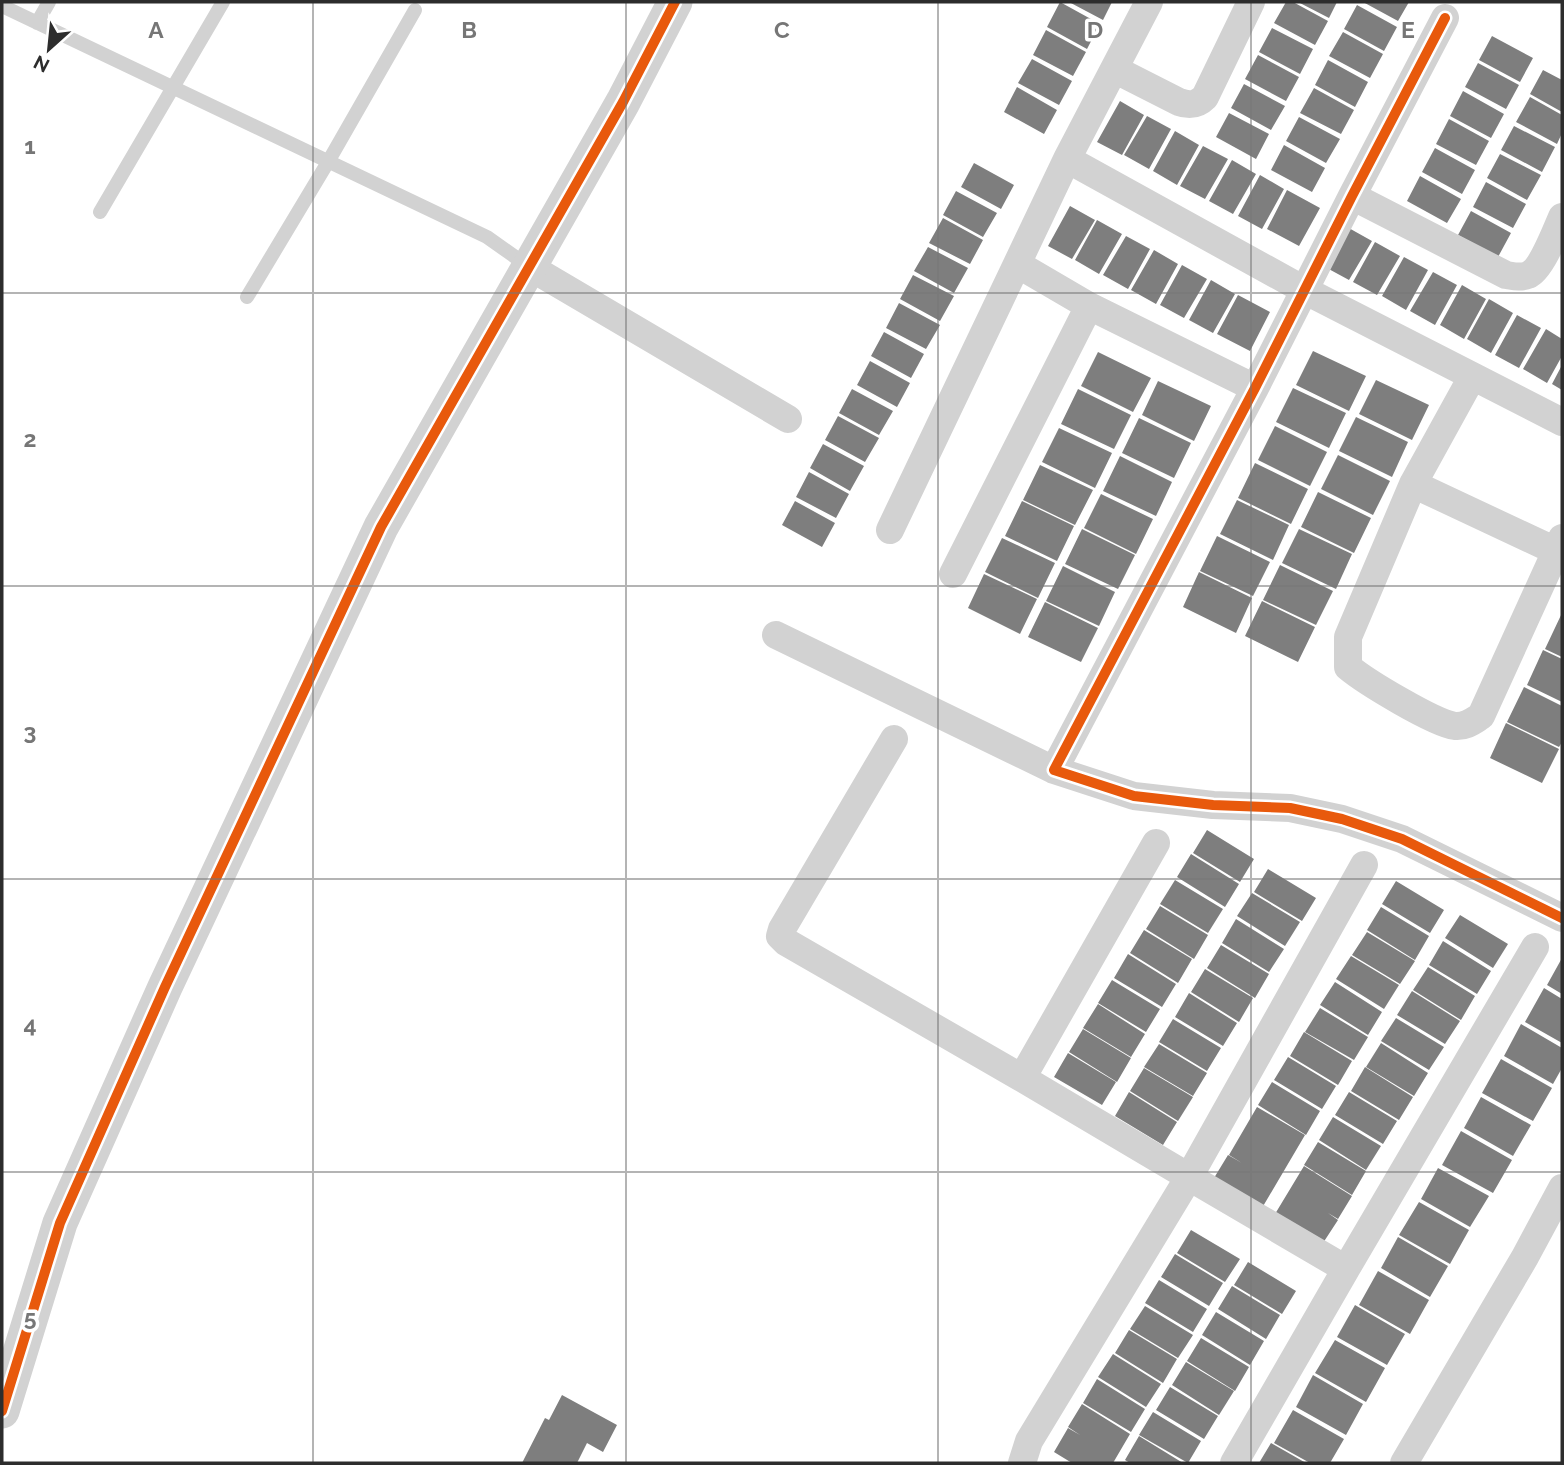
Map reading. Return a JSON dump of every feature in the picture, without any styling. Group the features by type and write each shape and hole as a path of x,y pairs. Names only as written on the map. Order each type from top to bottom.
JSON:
{"street":[{"path":"2,1411 60,1223 166,986 381,527 623,102 675,2"},
{"path":"890,530 1067,159 1149,2"},
{"path":"1114,69 1179,103 1198,104 1205,97 1251,2"},
{"path":"1054,770 1306,291 1352,196 1445,18"},
{"path":"1067,159 1306,291 1562,422"},
{"path":"1352,196 1506,275 1518,277 1530,275 1539,265 1562,217"},
{"path":"1017,264 1089,306 1255,388"},
{"path":"528,266 788,419"},
{"path":"953,574 1089,306"},
{"path":"1413,484 1559,545 1481,716 1465,726 1454,726 1438,720 1361,678 1348,667 1348,637 1413,484 1472,377"},
{"path":"776,635 1054,770 1134,796 1213,805 1290,808 1342,819 1402,839 1562,918"},
{"path":"894,739 780,936 786,942 1346,1269"},
{"path":"1022,1078 1156,843"},
{"path":"1022,1463 1029,1441 1189,1177 1364,865"},
{"path":"1234,1463 1535,947"},
{"path":"1404,1463 1518,1269 1562,1188"}],"lane":[{"path":"37,23 49,2"},
{"path":"100,212 223,2"},
{"path":"2,6 486,237 528,266"},
{"path":"247,297 415,10"}],"building":[{"path":"1060,2 1100,24 1087,49 1047,27"},
{"path":"1069,2 1112,2 1103,20"},
{"path":"1286,2 1293,2 1328,21 1315,45 1274,23"},
{"path":"1298,2 1337,2 1329,18"},
{"path":"1363,2 1409,2 1398,21"},
{"path":"1357,5 1397,27 1384,51 1344,29"},
{"path":"1272,28 1313,49 1300,74 1259,52"},
{"path":"1046,30 1086,52 1073,76 1033,55"},
{"path":"1343,32 1383,54 1370,78 1329,56"},
{"path":"1492,36 1533,58 1520,82 1479,60"},
{"path":"1258,55 1299,77 1286,101 1245,79"},
{"path":"1032,59 1072,81 1059,105 1018,83"},
{"path":"1328,60 1368,82 1355,107 1315,85"},
{"path":"1478,63 1519,85 1506,109 1465,87"},
{"path":"1543,70 1562,80 1562,112 1530,94"},
{"path":"1244,84 1285,106 1271,130 1231,108"},
{"path":"1017,87 1057,110 1044,134 1004,112"},
{"path":"1314,88 1354,110 1341,134 1300,113"},
{"path":"1463,91 1504,114 1491,138 1450,116"},
{"path":"1530,97 1562,115 1562,133 1557,144 1516,122"},
{"path":"1120,101 1144,115 1122,155 1097,142"},
{"path":"1229,113 1269,134 1256,159 1216,137"},
{"path":"1147,116 1171,129 1149,169 1124,155"},
{"path":"1299,117 1340,139 1326,163 1286,141"},
{"path":"1449,119 1489,141 1476,165 1436,144"},
{"path":"1514,126 1555,147 1542,172 1501,150"},
{"path":"1175,131 1199,145 1177,185 1153,171"},
{"path":"1284,145 1325,168 1312,192 1271,170"},
{"path":"1203,146 1228,159 1205,199 1180,186"},
{"path":"1435,148 1475,170 1462,194 1422,172"},
{"path":"1500,154 1541,175 1527,200 1487,178"},
{"path":"1232,160 1256,174 1233,214 1209,201"},
{"path":"974,163 1014,185 1001,209 961,187"},
{"path":"1260,175 1284,189 1262,229 1238,216"},
{"path":"1420,176 1461,199 1447,223 1407,201"},
{"path":"1486,182 1526,204 1513,228 1473,207"},
{"path":"1287,190 1320,208 1299,246 1267,229"},
{"path":"956,191 997,213 983,237 943,215"},
{"path":"1070,206 1095,220 1072,259 1048,246"},
{"path":"1471,211 1511,233 1498,257 1458,235"},
{"path":"943,218 983,240 970,264 929,243"},
{"path":"1097,220 1122,234 1099,274 1075,260"},
{"path":"1347,227 1372,241 1349,280 1325,267"},
{"path":"1126,236 1150,249 1128,289 1103,275"},
{"path":"1375,242 1400,256 1377,295 1353,282"},
{"path":"928,247 968,268 954,293 914,271"},
{"path":"1154,250 1178,264 1156,304 1131,290"},
{"path":"1404,257 1428,270 1406,310 1382,296"},
{"path":"1182,265 1207,279 1184,318 1160,305"},
{"path":"1433,272 1457,285 1435,325 1410,311"},
{"path":"913,275 954,296 940,321 900,299"},
{"path":"1211,280 1235,294 1213,333 1189,320"},
{"path":"1462,285 1486,299 1464,339 1440,325"},
{"path":"1238,295 1270,312 1250,351 1217,334"},
{"path":"1489,299 1513,313 1491,353 1467,339"},
{"path":"899,303 940,325 926,349 886,328"},
{"path":"1517,315 1541,328 1519,368 1495,355"},
{"path":"1546,329 1562,339 1562,356 1547,383 1523,369"},
{"path":"884,332 924,354 911,378 871,356"},
{"path":"1313,351 1366,376 1349,411 1296,385"},
{"path":"1098,352 1151,378 1133,412 1081,386"},
{"path":"870,361 910,383 897,407 857,385"},
{"path":"1562,365 1562,390 1552,384"},
{"path":"1376,380 1429,405 1412,440 1359,414"},
{"path":"1158,381 1211,406 1194,441 1142,415"},
{"path":"1293,388 1346,413 1329,448 1276,422"},
{"path":"852,389 893,411 879,435 839,413"},
{"path":"1078,389 1131,415 1114,449 1061,424"},
{"path":"838,416 879,438 865,462 825,440"},
{"path":"1356,417 1408,442 1392,477 1339,451"},
{"path":"1139,418 1191,443 1174,478 1122,453"},
{"path":"1275,426 1327,452 1310,486 1258,460"},
{"path":"1059,428 1112,453 1095,488 1042,462"},
{"path":"823,444 864,466 850,491 810,468"},
{"path":"1338,455 1390,481 1373,515 1321,489"},
{"path":"1120,456 1172,482 1156,516 1103,491"},
{"path":"1255,463 1308,489 1291,524 1238,498"},
{"path":"1040,465 1093,490 1075,525 1023,500"},
{"path":"809,472 849,494 836,518 796,497"},
{"path":"1318,492 1371,518 1354,553 1301,527"},
{"path":"1101,494 1153,519 1136,554 1084,528"},
{"path":"1237,500 1289,525 1273,560 1220,534"},
{"path":"795,501 835,523 822,547 782,525"},
{"path":"1022,501 1074,526 1057,561 1005,536"},
{"path":"1082,529 1135,555 1118,589 1065,564"},
{"path":"1299,529 1352,554 1336,589 1282,563"},
{"path":"1217,536 1270,562 1253,596 1200,571"},
{"path":"1002,538 1055,563 1038,598 985,572"},
{"path":"1280,565 1333,591 1316,625 1263,600"},
{"path":"1063,566 1115,592 1099,626 1046,601"},
{"path":"1199,572 1252,598 1236,633 1183,607"},
{"path":"984,574 1037,599 1020,634 968,608"},
{"path":"1262,601 1315,627 1298,662 1245,636"},
{"path":"1045,602 1098,628 1081,662 1028,637"},
{"path":"1562,613 1562,657 1545,649"},
{"path":"1543,650 1562,659 1562,702 1527,685"},
{"path":"1524,687 1562,706 1562,742 1559,747 1507,722"},
{"path":"1506,723 1559,749 1542,783 1490,758"},
{"path":"1207,830 1254,859 1240,882 1193,853"},
{"path":"1191,854 1239,884 1225,907 1177,877"},
{"path":"1268,869 1316,898 1302,921 1254,892"},
{"path":"1175,880 1223,909 1208,933 1160,904"},
{"path":"1396,881 1444,910 1430,933 1382,904"},
{"path":"1252,893 1300,922 1285,946 1237,916"},
{"path":"1160,906 1208,935 1194,959 1146,929"},
{"path":"1381,907 1429,936 1415,960 1367,930"},
{"path":"1460,915 1508,944 1493,968 1445,938"},
{"path":"1236,919 1284,949 1269,972 1222,943"},
{"path":"1144,930 1192,959 1178,983 1130,953"},
{"path":"1367,932 1415,961 1400,984 1352,955"},
{"path":"1443,941 1491,971 1477,994 1429,965"},
{"path":"1221,945 1269,974 1255,998 1207,968"},
{"path":"1128,954 1176,984 1162,1007 1114,978"},
{"path":"1351,956 1399,985 1384,1009 1336,979"},
{"path":"1562,958 1562,994 1547,985"},
{"path":"1428,967 1475,996 1461,1020 1413,990"},
{"path":"1205,969 1253,998 1239,1022 1191,992"},
{"path":"1112,980 1160,1009 1146,1032 1098,1003"},
{"path":"1335,982 1382,1012 1368,1035 1320,1005"},
{"path":"1544,988 1562,999 1562,1043 1525,1022"},
{"path":"1412,991 1460,1021 1445,1044 1397,1015"},
{"path":"1189,993 1237,1023 1223,1046 1175,1017"},
{"path":"1098,1004 1145,1034 1131,1057 1083,1028"},
{"path":"1320,1008 1368,1037 1354,1060 1305,1032"},
{"path":"1396,1018 1444,1047 1429,1070 1381,1041"},
{"path":"1173,1019 1221,1048 1207,1071 1159,1042"},
{"path":"1521,1024 1562,1048 1562,1068 1553,1084 1504,1056"},
{"path":"1083,1029 1131,1058 1117,1082 1069,1052"},
{"path":"1304,1032 1352,1061 1338,1085 1290,1056"},
{"path":"1381,1043 1428,1073 1414,1096 1366,1067"},
{"path":"1159,1044 1207,1073 1193,1096 1144,1067"},
{"path":"1068,1053 1116,1082 1102,1105 1054,1077"},
{"path":"1288,1057 1336,1086 1322,1109 1274,1080"},
{"path":"1501,1059 1552,1088 1533,1121 1482,1093"},
{"path":"1365,1067 1413,1097 1399,1120 1351,1091"},
{"path":"1144,1068 1193,1097 1178,1121 1130,1091"},
{"path":"1272,1082 1320,1111 1306,1135 1258,1105"},
{"path":"1129,1092 1177,1122 1163,1145 1115,1116"},
{"path":"1349,1092 1397,1121 1383,1144 1335,1115"},
{"path":"1481,1097 1531,1125 1513,1156 1464,1128"},
{"path":"1257,1107 1305,1135 1262,1208 1214,1178 1228,1155 1242,1163 1229,1155"},
{"path":"1333,1117 1381,1146 1366,1170 1319,1140"},
{"path":"1461,1131 1512,1160 1493,1193 1442,1165"},
{"path":"1318,1142 1366,1171 1352,1195 1304,1165"},
{"path":"1304,1166 1352,1196 1338,1219 1328,1213 1338,1220 1323,1243 1275,1214"},
{"path":"1438,1168 1489,1196 1470,1227 1421,1199"},
{"path":"1419,1202 1469,1230 1450,1264 1399,1235"},
{"path":"1191,1230 1240,1259 1225,1282 1177,1253"},
{"path":"1398,1237 1448,1266 1430,1297 1381,1268"},
{"path":"1175,1254 1223,1283 1209,1306 1161,1277"},
{"path":"1248,1262 1296,1291 1282,1314 1234,1285"},
{"path":"1378,1271 1429,1300 1410,1334 1359,1305"},
{"path":"1159,1280 1207,1309 1193,1332 1145,1303"},
{"path":"1232,1286 1280,1315 1266,1339 1218,1309"},
{"path":"1355,1305 1405,1334 1387,1365 1337,1337"},
{"path":"1145,1306 1193,1335 1178,1358 1130,1329"},
{"path":"1216,1312 1264,1341 1250,1365 1202,1335"},
{"path":"1129,1330 1177,1359 1163,1383 1115,1353"},
{"path":"1201,1338 1249,1367 1235,1391 1187,1361"},
{"path":"1335,1340 1385,1368 1366,1402 1315,1373"},
{"path":"1113,1354 1161,1384 1146,1407 1098,1377"},
{"path":"1186,1362 1234,1391 1219,1415 1172,1385"},
{"path":"1313,1375 1363,1404 1346,1435 1296,1407"},
{"path":"1097,1379 1145,1409 1131,1432 1083,1403"},
{"path":"1170,1387 1218,1416 1204,1439 1156,1410"},
{"path":"562,1395 617,1425 603,1452 587,1443 577,1463 522,1463 545,1418 549,1420"},
{"path":"1082,1404 1130,1434 1113,1463 1072,1463 1054,1452 1068,1428 1080,1435 1068,1427"},
{"path":"1293,1410 1344,1439 1330,1463 1310,1463 1274,1443"},
{"path":"1153,1412 1201,1441 1188,1463 1139,1435"},
{"path":"1139,1436 1183,1463 1130,1463 1125,1460"},
{"path":"1271,1443 1306,1463 1259,1463"}],"cycle path":[{"path":"2,1411 60,1223 165,987 381,527 623,102 675,2"},
{"path":"1445,18 1255,388 1054,770 1134,796 1213,805 1290,808 1342,819 1402,839 1562,918"}]}
